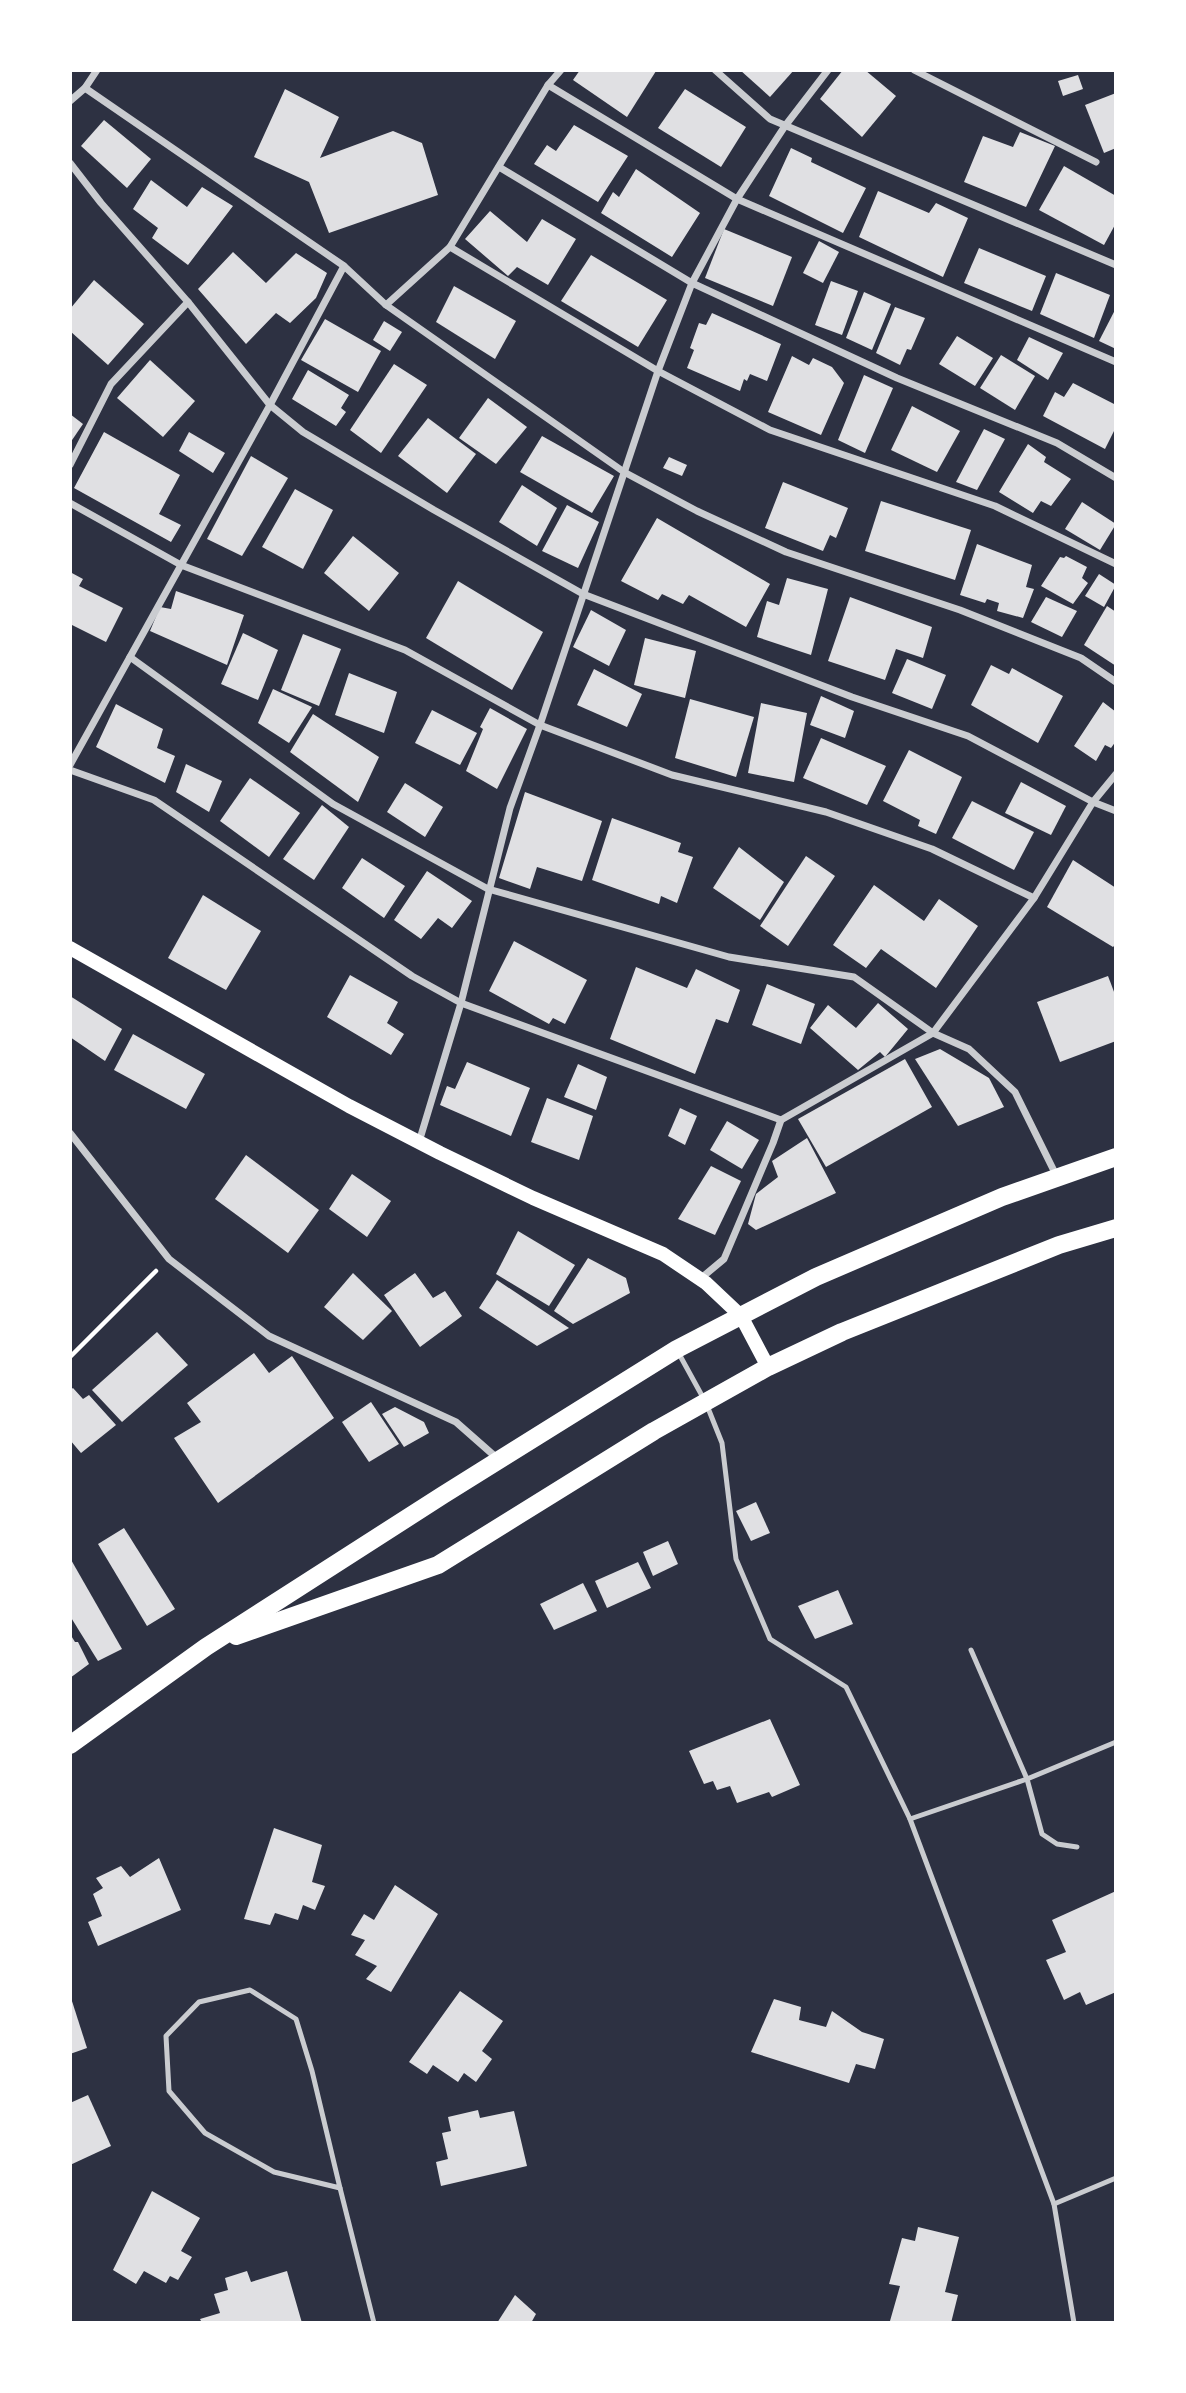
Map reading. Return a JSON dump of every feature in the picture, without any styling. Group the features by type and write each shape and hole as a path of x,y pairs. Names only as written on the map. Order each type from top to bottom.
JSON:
{"main road":[{"path":"70,948 349,1106 533,1198 663,1254 700,1280 741,1316 768,1367"},
{"path":"70,1745 206,1647 677,1349 816,1277 1002,1197 1116,1157"},
{"path":"206,1647 438,1565 654,1431 768,1367 842,1332 1059,1245 1116,1228"}],"street":[{"path":"70,101 85,88 97,70"},
{"path":"386,305 450,247 548,85 561,70"},
{"path":"715,70 769,119 1116,265"},
{"path":"419,1142 461,1003 510,808 658,371 692,282 737,199 785,126 828,70"},
{"path":"914,70 1096,162"},
{"path":"548,85 737,199 1116,362"},
{"path":"85,88 344,266 386,305 624,472 697,511 786,552 972,615 1081,658 1116,682"},
{"path":"70,163 270,405 303,432 583,594 852,697 968,736 1093,802 1116,811"},
{"path":"499,167 692,282 897,378 1057,443 1116,478"},
{"path":"450,247 658,371 770,430 995,506 1116,564"},
{"path":"344,266 70,768 154,800 412,976 461,1003 780,1120"},
{"path":"70,466 111,384 187,302"},
{"path":"70,503 181,565 405,650 540,724 672,775 827,812 921,845 1034,898"},
{"path":"130,657 333,804 488,889 729,957 854,977 933,1033 969,1049 1015,1092 1058,1177"},
{"path":"700,1280 724,1259 773,1143 780,1120 933,1033 1034,898 1093,802 1116,774"},
{"path":"70,1133 169,1259 270,1336 457,1422 498,1460"}],"lane":[{"path":"677,1349 706,1403 722,1443 736,1559 770,1639 846,1687 910,1819 1054,2204 1074,2323"},
{"path":"971,1650 1027,1779 1042,1834 1056,1844 1077,1847"},
{"path":"910,1819 1027,1779 1116,1742"},
{"path":"340,2188 274,2172 205,2133 169,2091 166,2036 199,2002 250,1990 296,2019 312,2071 374,2323"},
{"path":"1054,2204 1116,2178"}],"path":[{"path":"70,1357 169,1259"}],"building":[{"path":"580,70 656,71 627,117 573,80"},
{"path":"740,70 794,70 770,97"},
{"path":"843,70 865,70 896,96 862,137 820,99"},
{"path":"1078,75 1083,89 1063,96 1058,81"},
{"path":"285,89 339,117 320,158 393,131 422,143 438,195 329,233 309,182 254,157"},
{"path":"685,89 746,127 721,167 658,128"},
{"path":"1116,93 1116,148 1104,153 1085,105"},
{"path":"104,120 151,159 127,188 81,146"},
{"path":"574,125 628,156 598,202 534,164 547,145 556,151"},
{"path":"1020,132 1055,146 1026,207 964,182 983,136 1013,147"},
{"path":"791,148 812,158 811,162 866,188 843,233 769,196"},
{"path":"1064,166 1116,196 1116,223 1104,245 1039,210"},
{"path":"636,169 700,213 672,257 601,213 613,192 619,197"},
{"path":"151,180 187,207 202,187 233,206 188,265 152,238 158,228 133,209"},
{"path":"878,191 929,213 936,203 968,218 943,277 859,237"},
{"path":"490,211 527,242 542,219 576,239 548,285 517,267 508,276 465,239"},
{"path":"724,229 792,257 773,306 705,278"},
{"path":"819,241 839,252 823,283 803,273"},
{"path":"979,248 1046,276 1032,311 964,283"},
{"path":"233,252 266,283 296,253 327,273 316,298 290,323 276,313 246,344 198,289"},
{"path":"591,255 667,300 638,347 561,301"},
{"path":"1056,273 1110,295 1094,338 1040,314"},
{"path":"94,280 144,324 108,365 70,331 70,309"},
{"path":"831,281 858,291 842,335 815,325"},
{"path":"454,286 516,321 495,359 436,322"},
{"path":"864,292 891,304 872,350 846,338"},
{"path":"895,307 925,318 911,350 907,349 900,365 876,353"},
{"path":"1116,308 1116,349 1099,341"},
{"path":"712,313 781,344 767,381 750,374 747,381 744,379 740,391 687,368 694,350 690,348 699,323 706,325"},
{"path":"325,319 381,351 358,392 301,360"},
{"path":"384,321 402,332 390,351 373,340"},
{"path":"957,336 993,358 975,386 939,364"},
{"path":"1029,337 1063,353 1048,380 1017,360"},
{"path":"1001,355 1035,376 1015,410 980,388"},
{"path":"792,356 809,365 813,358 832,367 844,383 821,435 768,412"},
{"path":"150,360 195,401 163,437 117,398"},
{"path":"394,364 427,385 381,453 350,430"},
{"path":"308,370 349,395 341,408 346,412 336,426 292,399"},
{"path":"864,375 893,388 865,453 838,440"},
{"path":"1073,383 1116,405 1116,427 1105,449 1043,416 1055,392 1064,397"},
{"path":"488,398 527,427 496,464 459,438"},
{"path":"912,406 960,431 937,472 891,450"},
{"path":"70,414 83,424 70,443"},
{"path":"428,418 476,454 447,493 398,456"},
{"path":"984,429 1005,439 977,490 956,482"},
{"path":"104,432 180,475 159,514 181,525 171,542 74,488"},
{"path":"189,432 225,453 213,473 179,451"},
{"path":"542,436 614,476 592,513 520,472"},
{"path":"1028,444 1046,457 1044,462 1071,479 1051,506 1041,501 1033,513 999,492"},
{"path":"251,456 288,478 242,556 207,539"},
{"path":"669,457 687,465 682,476 663,468"},
{"path":"783,482 848,508 836,538 830,535 823,551 765,528"},
{"path":"522,485 557,508 537,546 499,522"},
{"path":"295,489 333,510 303,569 262,547"},
{"path":"881,501 971,530 955,580 865,551"},
{"path":"1082,502 1116,524 1100,550 1065,529"},
{"path":"567,505 599,522 578,568 542,551"},
{"path":"657,518 770,584 746,627 689,595 683,604 662,594 658,600 621,581"},
{"path":"353,536 399,573 369,611 324,573"},
{"path":"977,544 1032,565 1026,587 1034,589 1023,618 997,611 999,603 987,599 985,603 960,595"},
{"path":"1066,556 1087,567 1082,578 1088,583 1073,604 1041,586 1060,557"},
{"path":"70,572 83,579 79,586 123,608 106,642 70,624"},
{"path":"1099,574 1116,585 1104,607 1085,596"},
{"path":"787,578 828,589 811,655 757,637 767,601 779,605"},
{"path":"458,581 543,632 512,690 426,638"},
{"path":"176,591 244,615 227,665 150,631 160,607 171,609"},
{"path":"850,597 932,627 923,658 896,649 885,680 828,661"},
{"path":"1046,597 1077,611 1062,637 1031,622"},
{"path":"1107,606 1116,612 1116,666 1084,645"},
{"path":"591,610 626,630 609,666 573,647"},
{"path":"243,633 278,650 258,700 221,684"},
{"path":"303,634 341,649 319,706 281,690"},
{"path":"645,638 696,651 685,698 634,685"},
{"path":"907,659 946,675 932,709 892,693"},
{"path":"991,665 1009,674 1012,668 1063,696 1038,743 971,705"},
{"path":"594,669 642,694 627,727 577,705"},
{"path":"349,673 397,692 384,733 335,715"},
{"path":"273,689 312,707 289,743 258,723"},
{"path":"821,696 854,711 845,738 810,725"},
{"path":"690,699 754,717 736,777 675,758"},
{"path":"1103,702 1116,712 1116,741 1111,748 1105,745 1096,761 1074,746"},
{"path":"761,703 807,713 794,782 748,773"},
{"path":"116,704 163,729 157,748 175,756 165,783 96,747"},
{"path":"490,708 527,729 497,789 466,771 483,729 480,727"},
{"path":"432,710 477,733 460,765 415,743"},
{"path":"313,714 379,757 358,802 290,752"},
{"path":"821,738 886,766 867,805 803,778"},
{"path":"909,750 962,777 936,834 918,826 920,820 883,801"},
{"path":"186,764 222,781 209,812 176,792"},
{"path":"250,778 300,813 269,857 220,821"},
{"path":"1021,782 1066,806 1051,835 1005,813"},
{"path":"405,783 443,807 425,837 387,812"},
{"path":"525,792 602,821 582,881 537,867 530,889 499,878"},
{"path":"972,801 1034,832 1014,870 952,838"},
{"path":"322,805 349,827 314,880 283,859"},
{"path":"612,818 681,843 678,852 693,857 677,903 661,896 659,904 592,880"},
{"path":"739,847 784,882 760,920 713,888"},
{"path":"806,856 835,876 788,946 760,926"},
{"path":"362,858 405,886 384,918 342,888"},
{"path":"1073,860 1116,888 1116,944 1113,947 1047,907"},
{"path":"427,871 472,901 452,928 438,918 421,939 394,920"},
{"path":"874,885 924,921 939,899 978,926 936,988 881,949 866,968 833,945"},
{"path":"203,895 261,931 226,990 168,958"},
{"path":"514,941 587,980 565,1024 553,1018 549,1024 489,991"},
{"path":"636,967 687,988 696,969 740,990 728,1023 716,1019 695,1074 610,1039"},
{"path":"350,975 398,1002 387,1023 404,1034 391,1055 327,1017"},
{"path":"1108,976 1116,997 1116,1041 1060,1062 1037,1002"},
{"path":"767,984 815,1004 801,1044 752,1025"},
{"path":"70,996 122,1029 105,1061 70,1037"},
{"path":"878,1003 908,1029 885,1057 880,1052 858,1070 810,1028 828,1005 856,1028"},
{"path":"133,1034 205,1074 186,1109 114,1070"},
{"path":"940,1049 989,1078 1004,1107 958,1126 915,1059"},
{"path":"905,1059 932,1107 826,1167 798,1119"},
{"path":"467,1062 530,1088 511,1136 440,1105 447,1086 455,1089"},
{"path":"578,1064 607,1077 596,1110 564,1097"},
{"path":"547,1098 593,1116 579,1160 531,1142"},
{"path":"680,1108 697,1116 685,1145 668,1136"},
{"path":"727,1121 759,1140 742,1169 710,1150"},
{"path":"807,1138 836,1193 756,1230 748,1224 756,1194 778,1177 772,1161"},
{"path":"246,1155 319,1210 288,1253 215,1199"},
{"path":"711,1166 741,1181 715,1235 678,1219"},
{"path":"352,1174 391,1201 367,1237 329,1209"},
{"path":"518,1231 575,1265 549,1306 496,1274"},
{"path":"588,1258 626,1278 630,1293 573,1324 554,1311"},
{"path":"353,1273 392,1311 363,1340 324,1307"},
{"path":"415,1273 433,1298 445,1291 462,1316 420,1347 384,1295"},
{"path":"497,1280 569,1328 537,1346 479,1308"},
{"path":"157,1332 188,1365 122,1422 92,1390"},
{"path":"254,1353 269,1373 292,1356 334,1418 218,1503 174,1438 201,1422 187,1403"},
{"path":"73,1388 83,1399 89,1395 116,1425 81,1453 70,1440 70,1390"},
{"path":"371,1402 399,1444 369,1462 342,1422"},
{"path":"395,1407 424,1422 429,1433 404,1447 382,1414"},
{"path":"756,1502 770,1533 751,1541 736,1511"},
{"path":"124,1528 175,1609 147,1626 98,1544"},
{"path":"668,1541 678,1564 653,1576 643,1552"},
{"path":"70,1558 122,1649 98,1661 70,1616"},
{"path":"638,1562 651,1588 607,1608 595,1581"},
{"path":"583,1583 597,1611 554,1630 540,1604"},
{"path":"838,1590 853,1624 815,1639 798,1606"},
{"path":"70,1634 75,1642 78,1642 89,1664 70,1678"},
{"path":"770,1719 800,1785 772,1797 769,1792 737,1803 730,1786 717,1790 713,1781 704,1784 689,1751"},
{"path":"274,1828 322,1845 312,1882 325,1886 315,1910 303,1905 298,1920 275,1913 270,1925 244,1919"},
{"path":"159,1858 181,1910 98,1946 88,1922 102,1916 93,1894 103,1888 96,1878 121,1866 130,1877"},
{"path":"395,1885 438,1914 391,1992 366,1979 377,1966 355,1955 365,1940 351,1935 364,1914 374,1920"},
{"path":"1116,1891 1116,1992 1086,2005 1080,1992 1064,2000 1046,1960 1066,1952 1052,1920"},
{"path":"460,1991 503,2021 482,2051 492,2059 476,2082 464,2073 458,2082 433,2065 427,2074 409,2062"},
{"path":"70,1999 87,2048 70,2054"},
{"path":"774,1999 801,2007 799,2020 826,2027 832,2011 862,2032 884,2039 875,2069 856,2064 849,2083 751,2052"},
{"path":"88,2095 111,2146 70,2165 70,2103"},
{"path":"478,2110 480,2118 514,2111 527,2166 441,2186 436,2162 448,2159 442,2133 451,2131 448,2117"},
{"path":"152,2191 200,2218 181,2251 192,2257 178,2280 170,2276 166,2283 144,2271 136,2284 113,2270"},
{"path":"918,2227 959,2237 945,2292 958,2295 951,2323 890,2321 900,2286 889,2284 902,2238 915,2241"},
{"path":"247,2271 251,2282 287,2271 302,2323 202,2323 200,2319 220,2313 214,2294 228,2290 225,2278"},
{"path":"515,2295 536,2314 531,2323 497,2323"}]}
